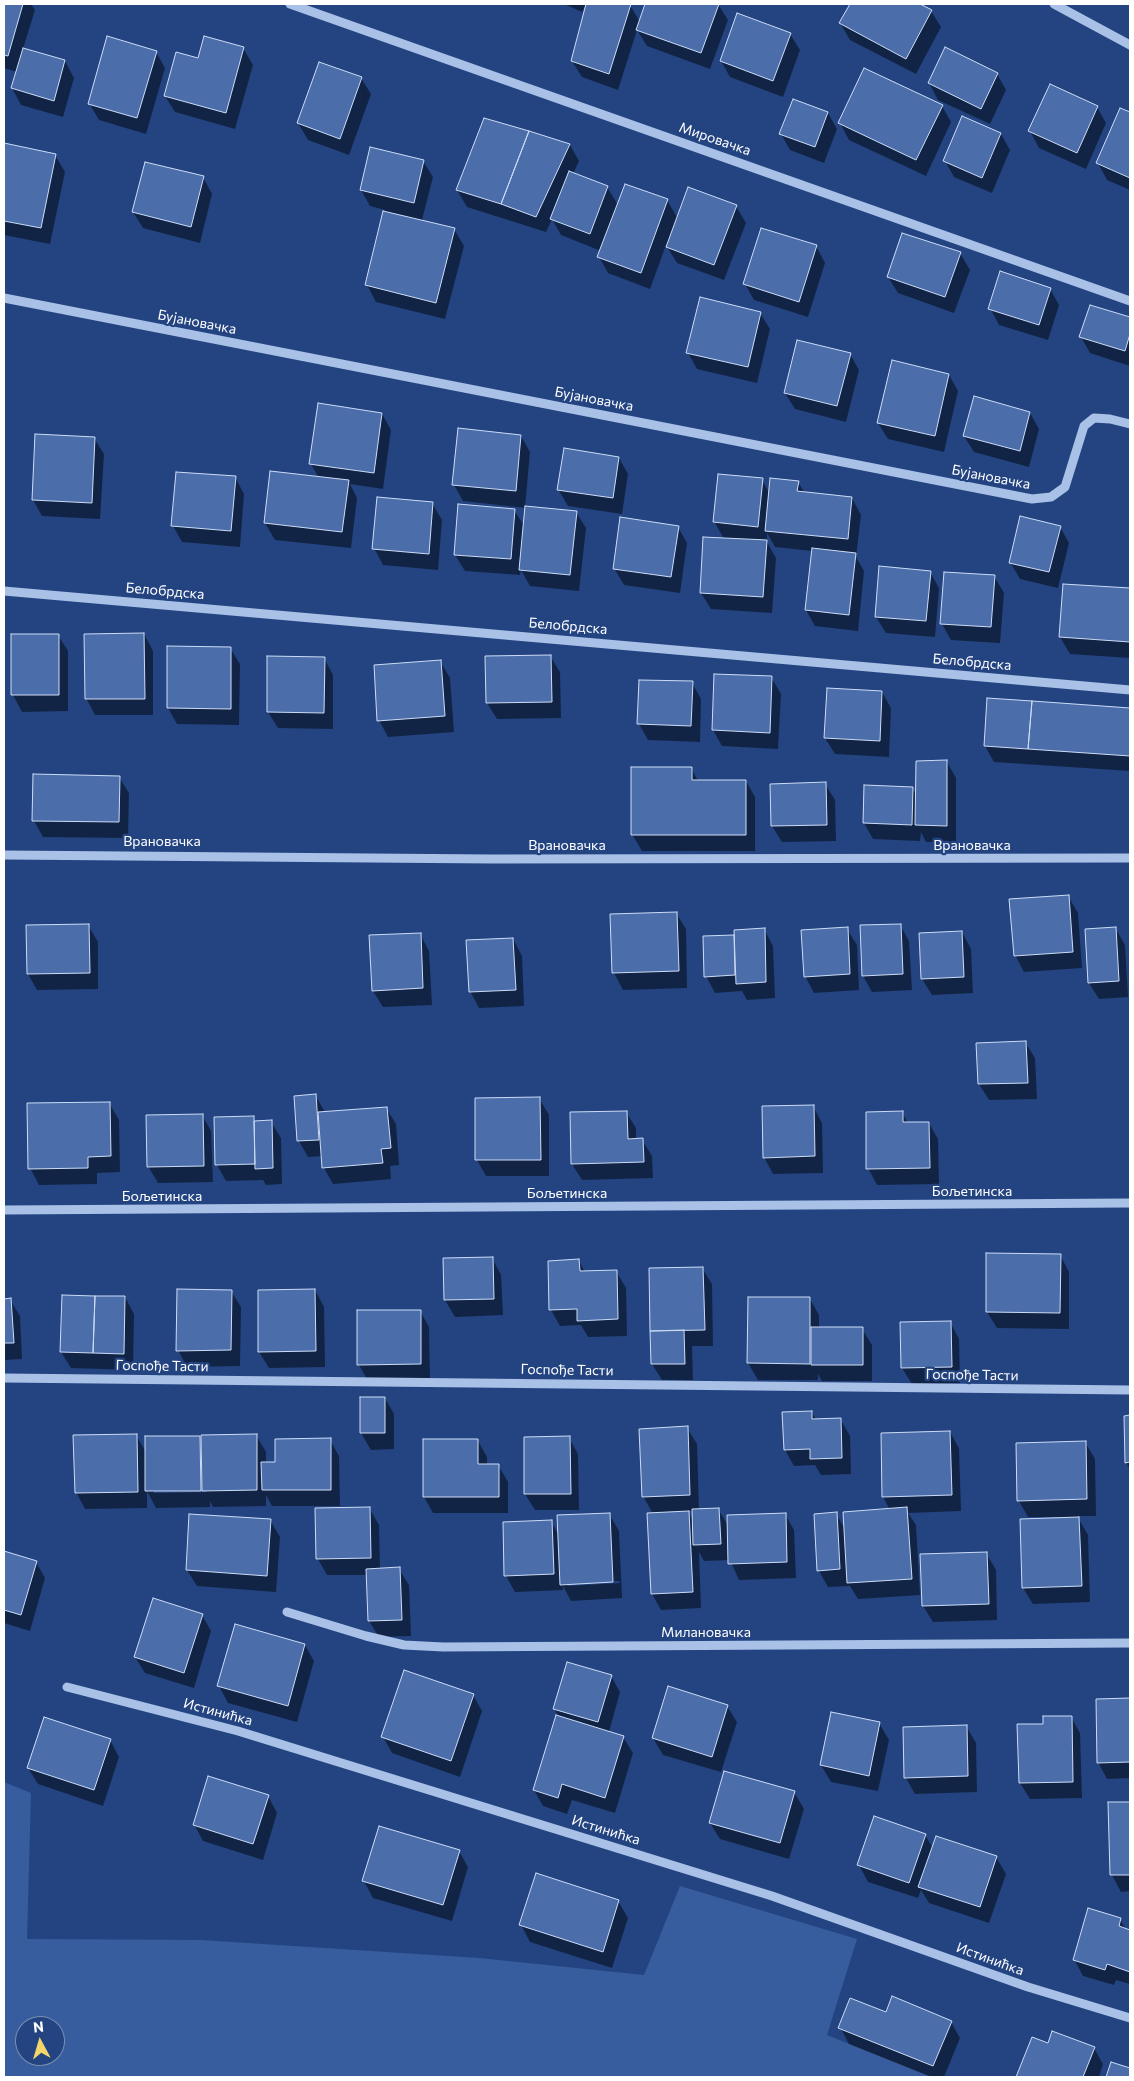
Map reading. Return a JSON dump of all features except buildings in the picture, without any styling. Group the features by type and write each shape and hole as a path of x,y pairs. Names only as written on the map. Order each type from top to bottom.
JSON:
{"street":[{"name":"Мировачка","path":"290,4 1130,301"},
{"path":"1054,4 1130,45"},
{"name":"Бујановачка","path":"4,298 1032,499 1052,497 1065,487 1084,426 1094,418 1110,419 1130,424"},
{"name":"Белобрдска","path":"4,591 1130,690"},
{"name":"Врановачка","path":"4,855 492,859 1130,858"},
{"name":"Бољетинска","path":"4,1210 1130,1203"},
{"name":"Госпође Тасти","path":"4,1378 1130,1390"},
{"name":"Милановачка","path":"287,1612 366,1636 404,1645 443,1647 1130,1643"},
{"name":"Истинићка","path":"67,1687 238,1730 763,1893 1028,1988 1130,2018"}],"shaded area":[{"path":"4,1782 31,1793 27,1939 201,1940 479,1958 644,1975 680,1886 857,1939 827,2035 933,2077 4,2077"}]}
